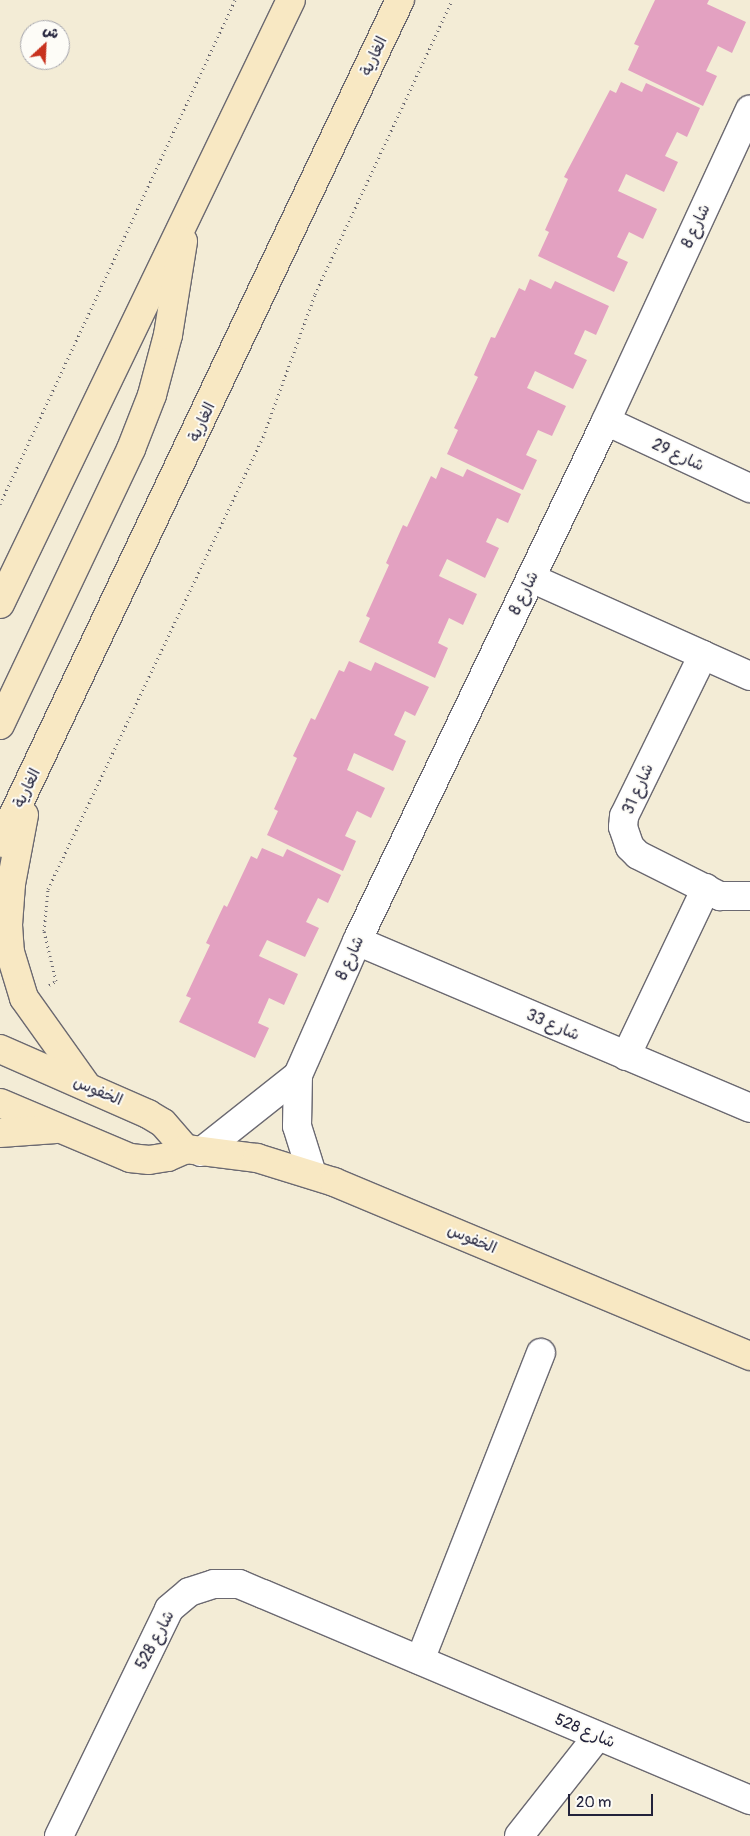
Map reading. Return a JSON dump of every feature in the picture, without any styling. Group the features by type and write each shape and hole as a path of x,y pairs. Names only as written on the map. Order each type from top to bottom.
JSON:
{"main road":[{"path":"0,604 290,0"},
{"name":"الغارية","path":"0,843 400,0"},
{"path":"0,725 131,449 152,395 168,335 189,210"},
{"path":"29,784 11,884 8,925 10,952 24,998 86,1085"},
{"name":"الخفوس","path":"0,1049 86,1085 148,1114 194,1150"},
{"name":"الخفوس","path":"0,1103 130,1158 150,1160 194,1150 257,1158 312,1174 750,1356"},
{"path":"0,1133 60,1129"}],"street":[{"name":"شارع 8","path":"312,1174 297,1126 298,1075 357,941 606,421 750,110"},
{"name":"شارع 29","path":"606,421 750,488"},
{"path":"531,578 750,676"},
{"name":"شارع 31","path":"703,655 624,816 623,827 630,847 638,855 720,896 750,896"},
{"path":"626,1056 706,888"},
{"name":"شارع 33","path":"357,941 750,1108"},
{"name":"شارع 8","path":"194,1150 298,1075"},
{"path":"420,1660 541,1353"},
{"name":"شارع 528","path":"59,1836 169,1609 189,1592 214,1584 239,1584 597,1737 750,1800"},
{"path":"519,1836 597,1737"}],"path":[{"path":"0,504 235,0"},
{"path":"24,998 56,981 44,930 48,889 262,436 315,294 452,0"}],"building":[{"path":"655,0 709,0 707,4 746,22 732,53 718,46 706,71 717,76 703,106 628,70 639,46 634,44"},
{"path":"621,82 642,92 646,83 700,108 687,137 677,132 665,156 678,162 664,192 626,174 618,191 657,209 643,239 629,232 617,257 628,262 614,292 538,256 549,232 545,230 568,179 564,177 610,90 616,93"},
{"path":"530,279 551,289 555,281 609,306 596,335 585,330 574,354 587,360 573,389 535,371 527,388 566,406 552,436 538,430 526,455 537,460 523,490 447,454 458,430 454,428 478,377 474,375 491,337 495,338 519,288 525,291"},
{"path":"441,467 463,477 467,469 521,494 508,523 497,518 486,542 499,548 485,578 447,559 439,576 477,594 463,625 449,618 438,643 448,648 435,678 359,642 370,618 366,616 389,565 386,563 403,525 407,527 431,476 436,479"},
{"path":"349,661 371,671 375,662 429,687 415,716 405,711 394,735 406,741 393,771 354,753 347,770 385,788 371,818 357,811 345,836 356,841 343,871 267,835 278,811 274,809 297,758 293,756 311,718 315,720 339,670 344,672"},
{"path":"262,848 283,857 287,849 341,875 328,903 318,898 306,922 319,928 305,957 267,940 259,956 298,974 284,1005 269,998 258,1023 269,1028 255,1058 179,1022 191,998 186,996 210,945 206,943 224,905 227,907 251,856 257,859"}]}
